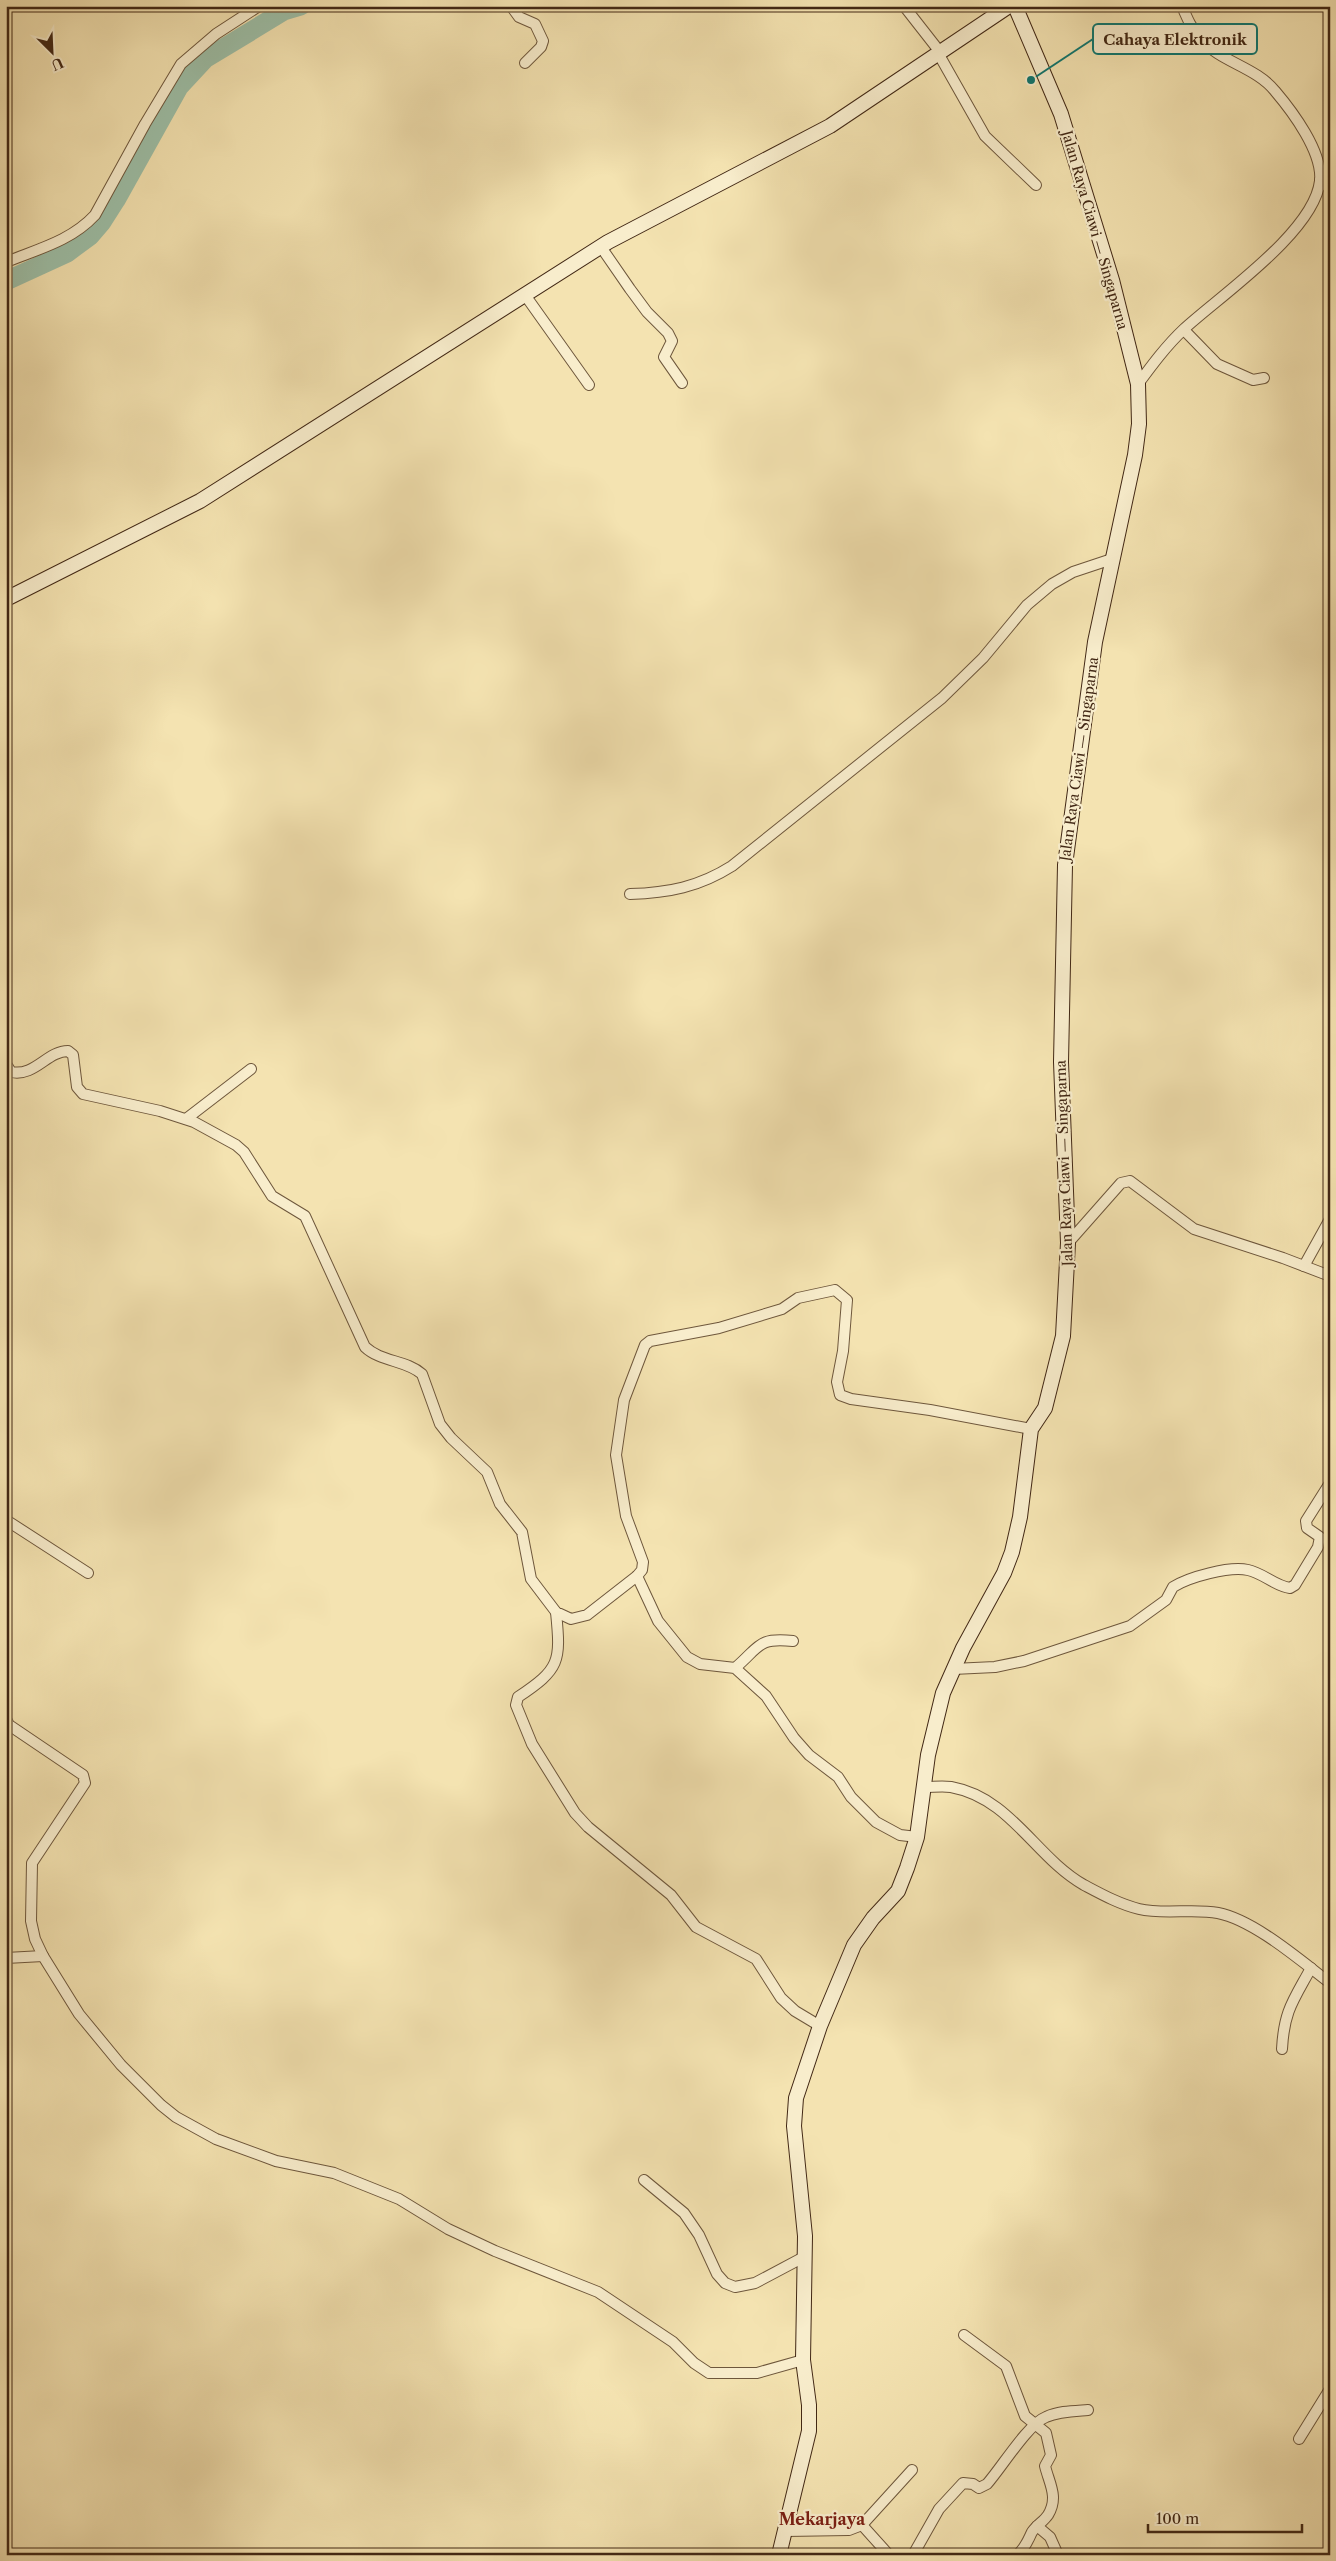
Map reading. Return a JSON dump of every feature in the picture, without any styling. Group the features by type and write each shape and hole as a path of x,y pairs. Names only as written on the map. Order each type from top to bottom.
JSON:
{"main road":[{"path":"6,599 200,501 643,222 830,126 1008,6"},
{"name":"Jalan Raya Ciawi — Singaparna","path":"779,2555 809,2432 809,2405 803,2360 804,2257 802,2201 794,2126 796,2098 820,2026 854,1946 873,1918 898,1891 917,1837 934,1723 953,1669 1004,1573 1012,1552 1020,1517 1031,1428 1045,1408 1063,1336 1068,1243 1061,1053 1065,865 1094,651 1139,424 1138,384 1112,280 1061,114 1014,6"}],"street":[{"path":"6,262 45,248 83,227 94,215 144,124 182,64 211,38 259,6"},
{"path":"511,6 519,17 535,24 542,41 541,47 525,63"},
{"path":"904,6 939,53 985,136 1036,185"},
{"path":"1138,384 1159,355 1184,330 1265,260 1304,218 1320,180 1318,162 1298,119 1271,85 1201,40 1188,21 1182,6"},
{"path":"1320,180 1330,190"},
{"path":"601,247 647,312 668,333 672,341 664,356 682,383"},
{"path":"526,295 589,385"},
{"path":"1184,330 1217,364 1254,380 1264,378"},
{"path":"630,894 678,890 700,883 732,866 942,698 983,658 1027,606 1052,584 1073,572 1112,559"},
{"path":"6,1064 11,1072 16,1073 40,1066 57,1053 68,1051 73,1055 78,1087 83,1094 94,1099 160,1111 186,1119 236,1145 253,1164 272,1196 305,1216 361,1340 378,1357 415,1369 422,1374 440,1424 451,1438 487,1472 500,1504 522,1532 531,1579 556,1612 572,1619 587,1615 642,1570 642,1562 626,1516 617,1468 616,1441 624,1400 645,1346 650,1341 719,1328 782,1309 798,1298 835,1290 847,1300 843,1351 837,1382 840,1395 851,1399 930,1410 1031,1428"},
{"path":"186,1119 251,1069"},
{"path":"1068,1243 1121,1184 1130,1181 1194,1229 1330,1276"},
{"path":"1304,1266 1330,1219"},
{"path":"953,1669 995,1667 1024,1661 1130,1626 1166,1600 1173,1587 1200,1576 1231,1569 1248,1570 1290,1588 1295,1585 1318,1547 1320,1537 1308,1530 1306,1521 1330,1483"},
{"path":"6,1520 88,1573"},
{"path":"637,1576 658,1621 687,1657 700,1664 735,1668 766,1696 808,1755 838,1777 851,1797 876,1822 900,1835 917,1837"},
{"path":"556,1612 560,1646 557,1663 546,1676 518,1697 516,1705 532,1744 571,1807 588,1827 671,1896 694,1926 706,1934 752,1956 781,1998 795,2010 820,2026"},
{"path":"735,1668 758,1645 772,1638 793,1641"},
{"path":"6,1719 10,1725 83,1775 86,1783 32,1863 31,1921 42,1956 79,2014 121,2065 160,2105 176,2117 216,2139 276,2161 334,2173 399,2199 448,2229 495,2251 598,2292 637,2316 673,2342 694,2363 710,2373 757,2373 803,2360"},
{"path":"925,1787 952,1787 989,1801 1013,1819 1062,1869 1111,1899 1140,1909 1218,1913 1236,1919 1282,1946 1330,1983"},
{"path":"6,1958 42,1956"},
{"path":"1282,2050 1283,2023 1286,2012 1311,1968"},
{"path":"644,2180 684,2213 699,2235 717,2274 725,2284 735,2287 755,2283 804,2257"},
{"path":"964,2335 1006,2366 1025,2416 1046,2433 1049,2440 1051,2455 1045,2466 1054,2497 1049,2514 1037,2526 1024,2548 1017,2555"},
{"path":"1299,2439 1330,2389"},
{"path":"913,2555 939,2508 963,2483 973,2484 979,2488 987,2484 1034,2424 1046,2417 1088,2410"},
{"path":"786,2531 850,2530 862,2525 912,2470"},
{"path":"862,2525 890,2555"},
{"path":"1037,2526 1050,2537 1058,2555"}],"waterway":[{"path":"6,281 67,253 90,236 102,222 116,200 179,87 205,59 284,11 301,6"}],"place":[{"name":"Cahaya Elektronik","path":"1031,80"}],"district":[{"name":"Mekarjaya","path":"822,2519"}]}
